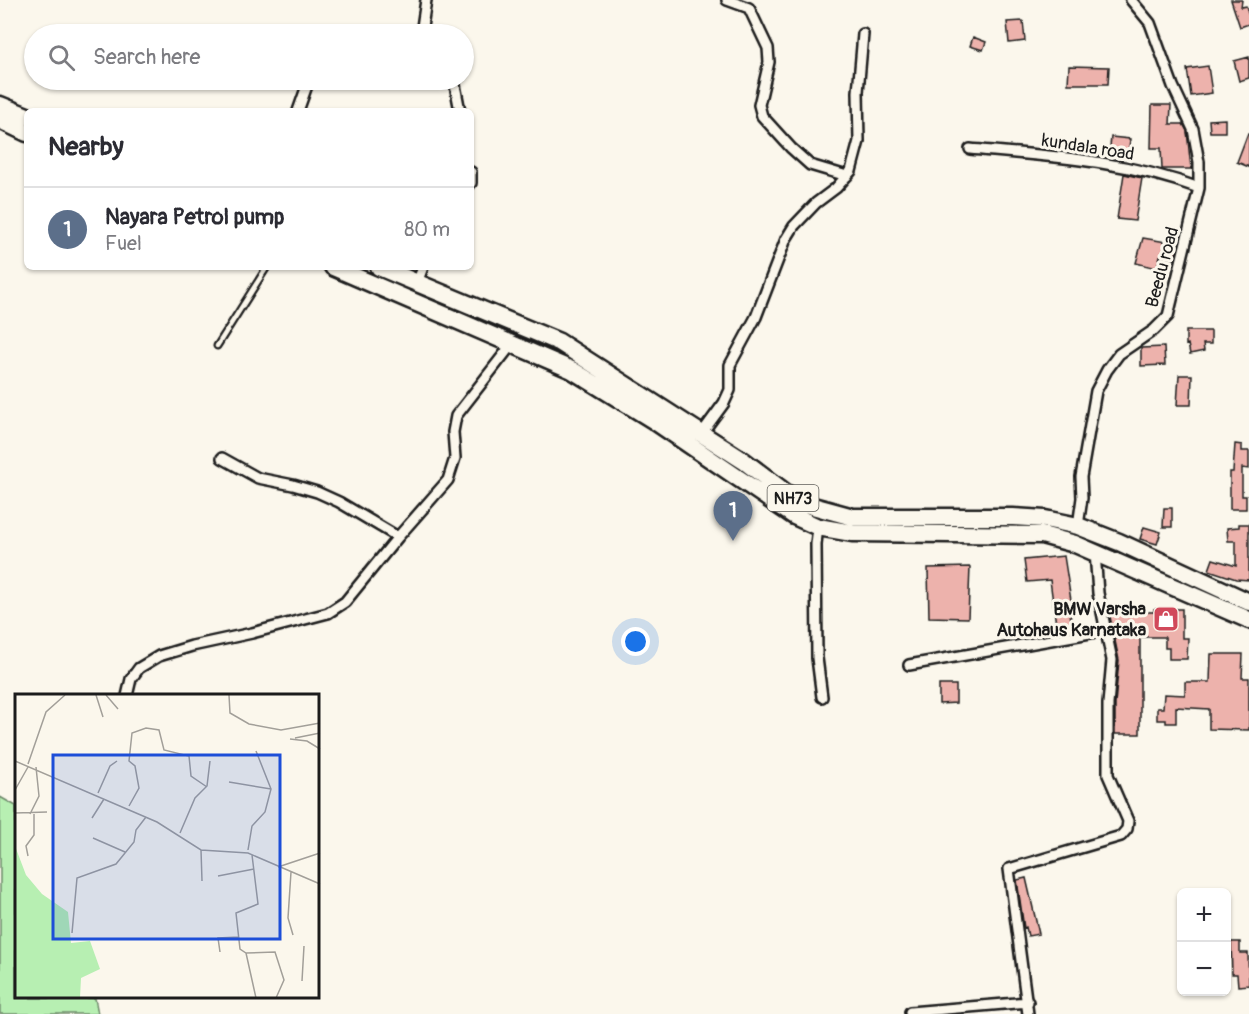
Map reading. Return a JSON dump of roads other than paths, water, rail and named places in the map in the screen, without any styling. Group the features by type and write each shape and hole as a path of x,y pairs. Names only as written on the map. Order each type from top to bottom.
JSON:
{"highway":[{"path":"0,105 24,115"},
{"path":"0,120 24,132"},
{"name":"NH73","path":"340,270 572,370 653,420 794,516 818,527 852,533 1042,535 1076,544 1249,620"},
{"name":"NH73","path":"386,270 559,342 744,461 798,502 853,517 1013,517 1045,519 1078,526 1119,542 1249,602"}],"street":[{"path":"422,24 426,0"},
{"path":"727,0 749,8 768,48 769,62 759,105 762,116 810,165 847,176"},
{"name":"Beedu road","path":"1078,526 1082,498 1081,477 1096,391 1119,354 1154,330 1168,316 1199,188 1199,162 1192,129 1173,86 1150,23 1131,0"},
{"path":"702,434 724,403 730,390 730,365 756,317 786,239 794,226 816,203 836,188 851,171 859,141 858,92 863,34"},
{"path":"299,108 305,90"},
{"path":"456,90 459,108"},
{"name":"kundala road","path":"970,149 1092,160 1175,179 1199,188"},
{"path":"417,284 422,270"},
{"path":"127,694 131,679 139,668 159,656 328,613 345,602 448,480 455,458 453,432 456,416 512,344"},
{"path":"222,458 258,478 293,484 339,502 398,537"},
{"path":"818,527 816,544 817,658 822,697"},
{"path":"1028,1014 1009,869 1121,836 1127,829 1128,821 1108,775 1107,704 1112,660 1098,593 1095,552"},
{"path":"909,665 1107,630"},
{"path":"911,1014 910,1012 1028,1002"}],"lane":[{"path":"217,346 265,270"}],"place":[{"name":"Nayara Petrol pump","path":"733,541"},
{"name":"BMW Varsha Autohaus Karnataka","path":"1166,619"}]}
